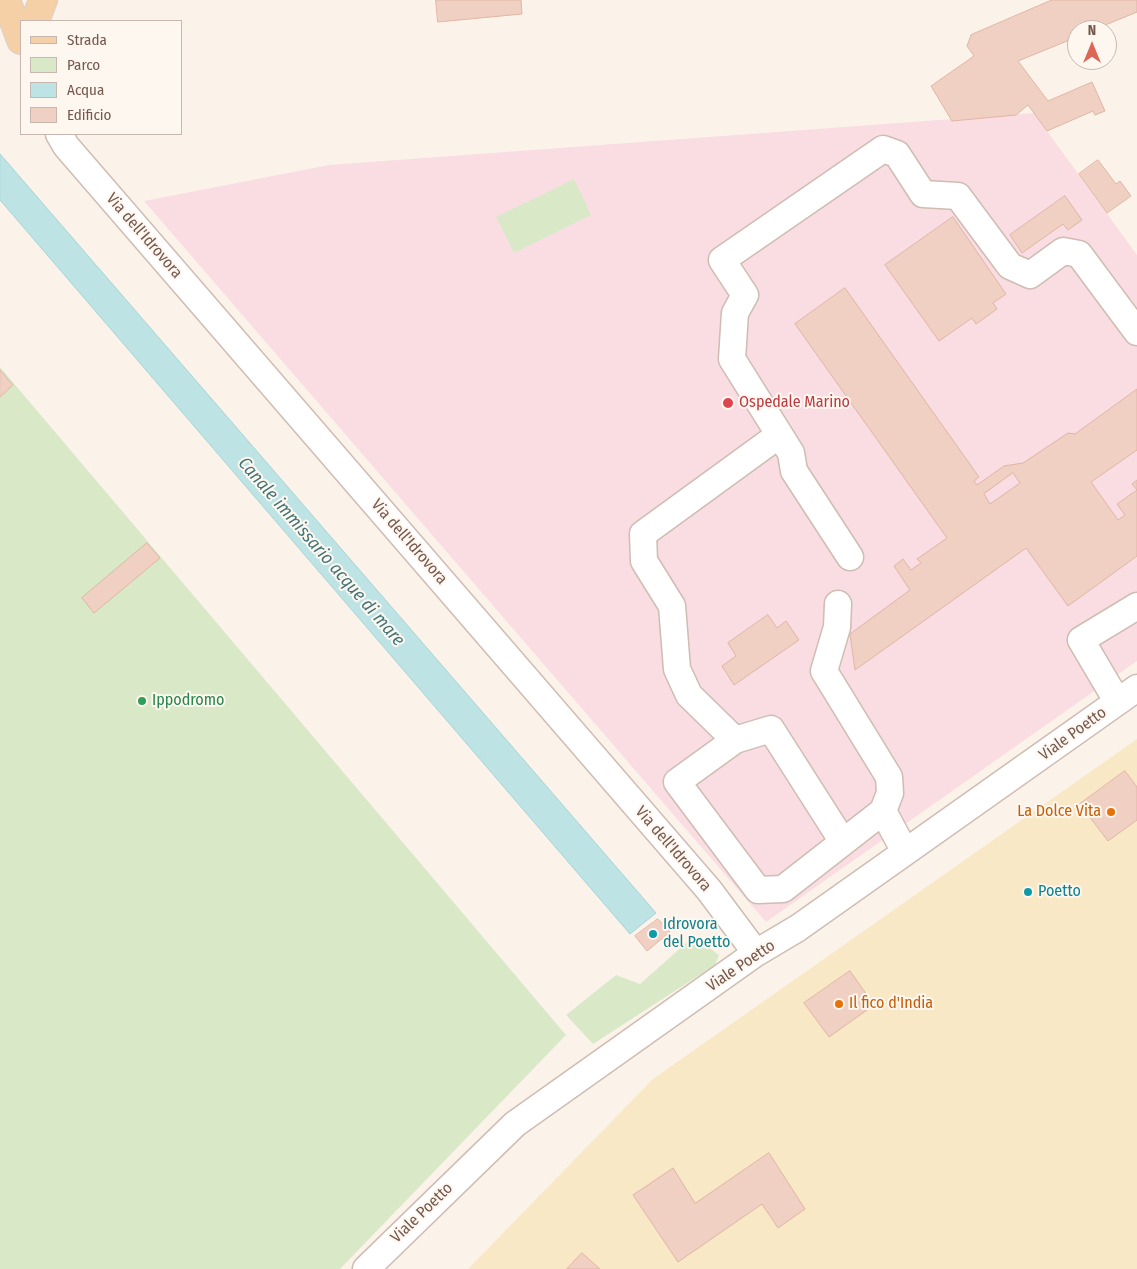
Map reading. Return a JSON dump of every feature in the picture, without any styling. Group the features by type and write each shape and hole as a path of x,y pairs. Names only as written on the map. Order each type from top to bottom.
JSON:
{"main road":[{"path":"6,0 20,37"},
{"path":"35,20 43,0"}],"street":[{"name":"Via dell'Idrovora","path":"60,135 66,146 709,890 756,953"},
{"path":"850,556 794,471 791,453 732,359 735,313 745,295 722,260 883,149 897,154 923,194 958,196 1010,266 1030,275 1063,251 1079,254 1137,332"},
{"path":"735,740 689,695 677,669 672,606 644,561 643,534 779,435"},
{"path":"838,604 837,627 824,671 889,777 890,793 884,811 783,889 758,890 677,782 735,740 770,729 843,842"},
{"path":"1127,694 1081,640 1137,606"},
{"name":"Viale Poetto","path":"366,1269 515,1124 756,953 798,928 1032,764 1127,694"},
{"path":"884,811 905,852"}],"shaded area":[{"name":"Ospedale Marino","path":"1034,113 1137,255 1137,661 766,922 144,201 329,165"}],"green space":[{"path":"574,179 591,215 514,253 496,217"},
{"name":"Ippodromo","path":"0,367 566,1035 340,1269 0,1269"},
{"path":"694,936 719,955 715,965 593,1044 566,1015 616,975 640,984"}],"sand":[{"name":"Poetto","path":"1137,739 1137,1269 468,1269 653,1079"}],"water":[{"name":"Canale immissario acque di mare","path":"0,154 656,913 630,934 0,200"}],"building":[{"path":"436,0 521,0 522,14 438,22"},
{"path":"1052,0 1137,0 1137,12 1117,20 1067,20 1067,41 1018,61 1048,101 1092,82 1105,111 1095,115 1093,111 1047,131 1028,105 1016,115 952,121 931,86 974,56 967,46 971,35"},
{"path":"1098,160 1116,184 1120,181 1131,196 1107,213 1079,174"},
{"path":"1065,196 1082,220 1068,230 1063,224 1022,253 1010,235"},
{"path":"953,217 1006,294 993,303 997,309 976,324 972,318 939,341 885,265"},
{"path":"845,288 979,477 974,481 977,485 1004,466 1023,463 1068,433 1075,434 1137,389 1137,450 1091,482 1118,520 1125,515 1117,504 1137,490 1137,556 1068,606 1026,548 855,670 850,634 910,590 894,566 903,559 911,570 921,563 917,559 947,538 795,324","holes":["1013,473 1020,483 990,504 984,494"]},
{"path":"0,370 13,385 0,397"},
{"path":"1137,480 1137,490 1132,484"},
{"path":"147,543 160,558 94,613 82,598"},
{"path":"768,615 777,628 786,621 799,640 734,685 722,666 736,656 728,643"},
{"name":"La Dolce Vita","path":"1125,771 1137,787 1137,820 1108,841 1080,804"},
{"name":"Idrovora del Poetto","path":"658,919 670,932 647,951 635,936"},
{"name":"Il fico d'India","path":"850,971 874,1005 829,1037 804,1003"},
{"path":"769,1153 805,1209 778,1228 762,1204 678,1262 633,1195 673,1168 695,1203"},
{"path":"582,1253 600,1269 567,1269"}],"place":[{"name":"Ospedale Marino","path":"728,403"},
{"name":"Ippodromo","path":"142,701"},
{"name":"La Dolce Vita","path":"1111,812"},
{"name":"Poetto","path":"1028,892"},
{"name":"Idrovora del Poetto","path":"653,934"},
{"name":"Il fico d'India","path":"839,1004"}]}
